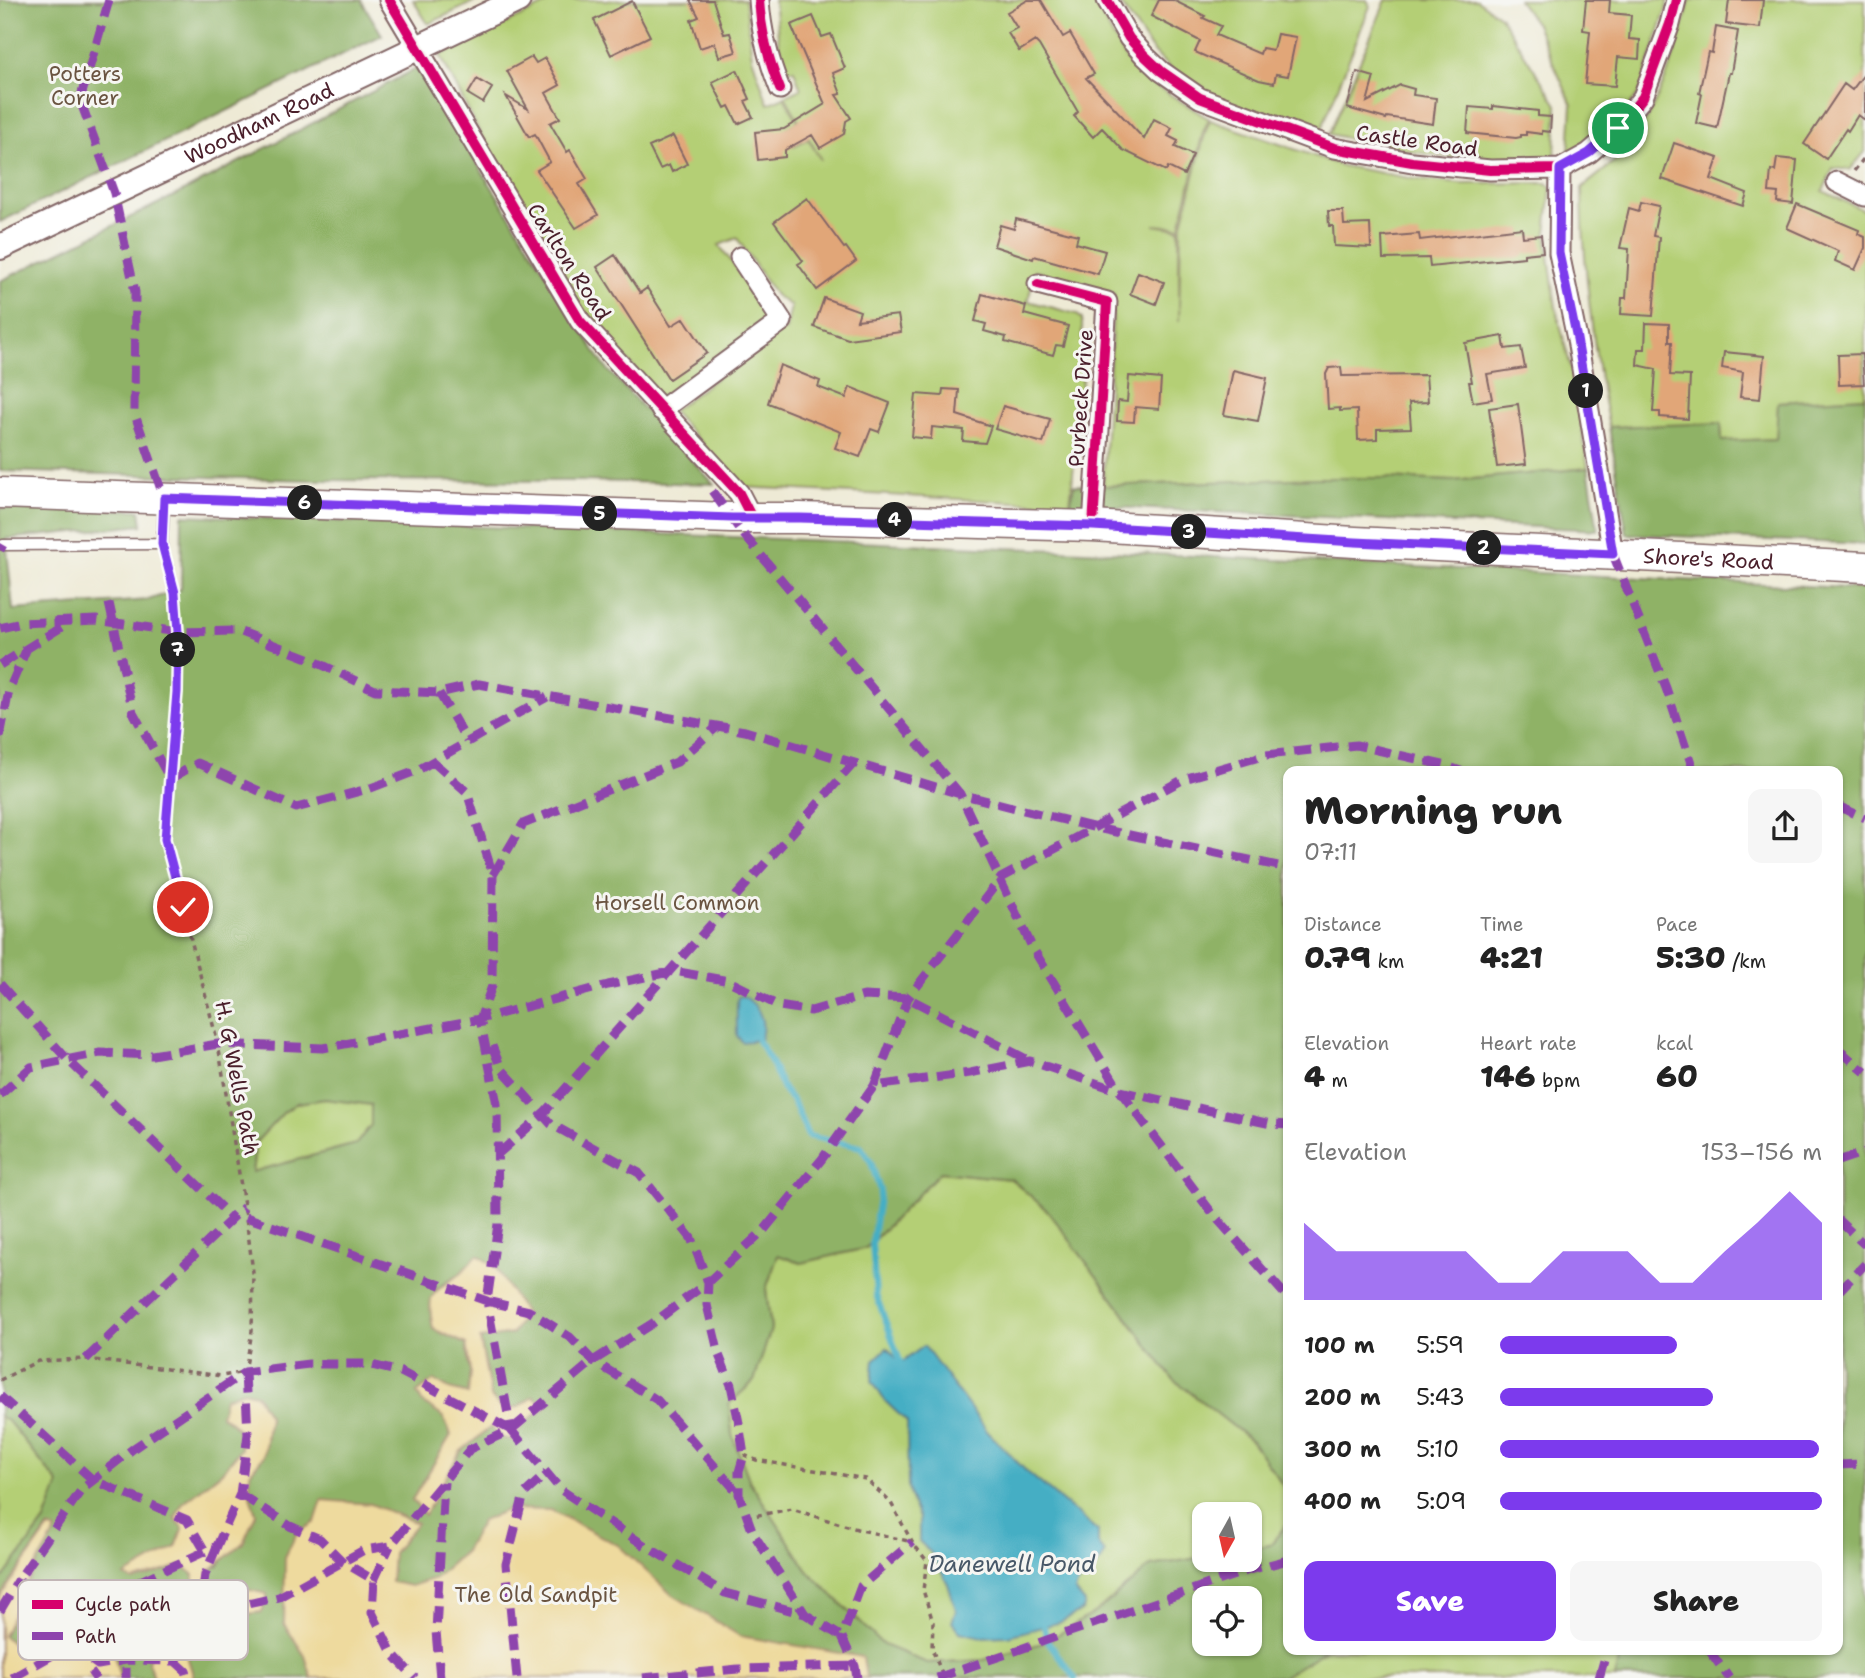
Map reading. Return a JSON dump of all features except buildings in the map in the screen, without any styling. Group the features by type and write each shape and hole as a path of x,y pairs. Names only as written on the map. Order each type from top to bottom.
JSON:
{"main road":[{"name":"Shore's Road","path":"0,493 1093,526 1865,567"}],"street":[{"name":"Carlton Road","path":"389,0 580,321 739,493 752,517"},
{"name":"Woodham Road","path":"0,247 517,0"},
{"path":"759,0 763,38 779,89"},
{"name":"Castle Road","path":"1107,0 1129,38 1161,71 1200,98 1334,148 1412,162 1490,170 1560,169 1589,153 1618,128 1643,97 1671,24 1676,0"},
{"path":"1560,169 1559,253 1577,339 1613,554"},
{"path":"1837,182 1862,188"},
{"path":"661,410 782,321 740,257"},
{"name":"Purbeck Drive","path":"1038,284 1107,302 1093,526"}],"lane":[{"path":"3,545 162,544 164,498"}],"path":[{"path":"744,1455 756,1460 866,1479 891,1503 912,1542 927,1561 923,1590 933,1622 932,1649 943,1676"},
{"path":"747,1517 792,1509 912,1542"}],"green space":[{"name":"Potters Corner","path":"0,0 361,0 382,35 0,222"},
{"path":"413,0 478,0 428,24"},
{"path":"555,0 745,0 752,57 768,104 784,97 798,121 785,129 794,146 808,139 821,160 785,96 801,89 794,70 787,70 780,54 774,0 1093,0 1125,58 1145,79 1209,119 1203,132 1180,227 1154,225 1179,229 1179,321 1181,228 1210,120 1343,166 1420,180 1462,184 1547,183 1551,188 1546,234 1556,308 1576,389 1588,468 1452,481 1317,478 1103,486 1114,294 1035,270 1028,301 1076,314 1082,319 1082,381 1070,505 741,487 672,411 779,331 786,330 791,306 775,295 737,238 719,245 767,310 768,325 663,401 578,304 487,147 440,55"},
{"path":"1118,0 1367,0 1370,6 1318,138 1232,105 1178,77 1153,51"},
{"path":"1386,0 1477,0 1500,16 1557,105 1555,154 1538,160 1447,157 1329,134"},
{"path":"1518,0 1669,0 1639,94 1614,125 1574,153 1569,152 1572,105 1536,24"},
{"path":"1690,0 1865,0 1865,152 1850,170 1833,168 1823,191 1865,211 1865,397 1778,402 1777,439 1722,441 1721,424 1609,427 1590,308 1582,188 1619,157 1644,124 1672,62"},
{"path":"417,68 605,367 714,484 308,480 0,471 0,281 186,190"},
{"path":"1865,397 1865,544 1627,534 1609,427 1721,423 1722,441 1776,439 1778,402"},
{"path":"1588,468 1598,530 1070,505 1074,485 1317,478 1452,481"},
{"name":"Horsell Common","path":"0,508 140,510 142,525 6,539 13,610 148,600 181,589 182,515 1134,553 1865,589 1865,1678 1615,1678 1621,1655 1843,1655 1843,766 1283,766 1283,1486 1252,1441 1172,1378 1049,1212 1011,1179 940,1172 866,1248 801,1263 778,1255 766,1289 771,1329 754,1381 729,1404 732,1435 750,1482 808,1571 883,1645 927,1663 984,1660 1046,1642 1100,1609 1151,1566 1192,1559 1192,1572 1262,1572 1262,1547 1270,1545 1283,1529 1283,1655 1318,1655 1282,1677 194,1678 188,1660 248,1660 248,1614 262,1612 267,1595 248,1590 248,1580 208,1580 209,1571 219,1565 256,1514 250,1496 250,1473 264,1455 269,1416 221,1416 237,1428 241,1449 222,1472 183,1503 183,1529 176,1547 126,1576 132,1580 29,1580 55,1532 48,1528 0,1597 0,1582 45,1521 59,1484 9,1422 0,1416","holes":["325,1099 371,1105 371,1125 356,1144 252,1172 256,1142 283,1113 297,1103","460,1274 512,1334 480,1339 491,1397 502,1410 518,1407 533,1397 546,1406 523,1424 513,1440 502,1438 491,1427 460,1452 425,1514 412,1500 451,1435 443,1417 417,1393 434,1380 449,1389 469,1394 470,1371 466,1344 433,1329 436,1289"]},
{"path":"325,1099 371,1104 371,1125 356,1144 252,1172 256,1142 283,1113 297,1103"},
{"path":"940,1172 1011,1179 1049,1212 1172,1378 1252,1441 1283,1486 1283,1529 1270,1545 1262,1547 1262,1502 1192,1502 1192,1559 1151,1566 1100,1609 1046,1642 984,1660 927,1663 883,1645 808,1571 750,1482 732,1435 729,1404 754,1381 771,1329 766,1289 778,1255 801,1263 866,1248"},
{"path":"0,1416 9,1422 59,1484 45,1521 0,1582"},
{"name":"Horsell Common","path":"183,1565 193,1575 193,1580 136,1580"},
{"name":"Horsell Common","path":"18,1604 18,1647 3,1636"},
{"path":"1317,1655 1621,1655 1615,1678 1277,1678"},
{"name":"Horsell Common","path":"115,1660 150,1660 148,1662 154,1678 120,1678"}],"sand":[{"path":"478,1255 496,1268 525,1314 512,1334 480,1339 491,1397 503,1410 518,1407 533,1397 547,1406 523,1424 514,1440 502,1438 491,1427 460,1452 425,1515 412,1500 451,1435 443,1417 422,1402 417,1393 434,1380 449,1389 468,1394 470,1371 466,1344 433,1329 431,1301 436,1291 461,1273"},
{"path":"243,1391 256,1394 269,1416 264,1455 250,1473 250,1496 256,1514 243,1543 209,1571 208,1580 193,1580 193,1575 183,1565 131,1580 125,1576 176,1547 183,1529 175,1518 183,1503 222,1472 241,1449 237,1428 221,1416 225,1398"},
{"name":"The Old Sandpit","path":"322,1500 371,1504 417,1523 393,1553 391,1582 411,1586 435,1578 465,1551 482,1521 509,1509 551,1510 618,1545 670,1593 740,1636 863,1657 866,1678 312,1678 305,1656 284,1624 285,1557 297,1533 315,1522"},
{"path":"49,1528 56,1531 29,1580 18,1580 18,1604 3,1636 18,1647 18,1660 115,1660 120,1678 0,1678 0,1597"},
{"path":"248,1589 267,1594 262,1612 248,1614"},
{"path":"188,1660 194,1678 154,1678 148,1662"}],"water":[{"path":"743,996 753,1004 760,1015 763,1027 760,1040 742,1042 737,1036 737,1000"},
{"name":"Danewell Pond","path":"924,1346 988,1432 1026,1471 1098,1531 1098,1544 1105,1553 1099,1564 1081,1579 1075,1591 1085,1603 1083,1610 1061,1622 1008,1636 982,1637 960,1632 952,1622 956,1610 948,1584 932,1554 919,1541 919,1518 908,1486 907,1422 885,1401 872,1381 874,1360 887,1348 901,1363"}],"waterway":[{"path":"758,1041 783,1089 794,1103 808,1136 861,1147 871,1162 880,1191 872,1243 876,1295 903,1369"},
{"path":"1044,1627 1047,1640 1075,1678"}],"marked path":[{"path":"109,0 80,100 114,193 135,292 134,412 164,498"},
{"path":"712,491 740,530 960,794 1032,947 1120,1091 1212,1213 1283,1292"},
{"path":"0,550 3,545"},
{"path":"1613,554 1666,688 1692,766"},
{"path":"109,603 133,712 170,779 198,763 296,808 368,789 416,771 547,697"},
{"path":"0,628 22,623 96,620 178,632 238,631 308,658 375,690 439,693 479,684 745,731 960,794 1096,828 1283,867"},
{"path":"0,665 68,623"},
{"path":"0,737 9,690 27,648"},
{"path":"439,693 467,741"},
{"path":"493,875 523,824 677,762 718,726"},
{"path":"874,1086 908,998 1001,878 1184,779 1266,755 1356,745 1447,766"},
{"path":"432,761 467,792 493,875 492,986 480,1019 497,1104 498,1224 487,1301 529,1311 570,1337 593,1361 657,1400 739,1494"},
{"path":"498,1154 542,1115 854,763"},
{"path":"1843,808 1865,818"},
{"path":"0,1095 31,1067 100,1053 152,1055 218,1044 323,1048 480,1019 608,985 674,971 729,981 779,1006 811,1011 864,996 908,998 1030,1061"},
{"path":"0,984 67,1059 232,1218"},
{"path":"492,1046 501,1068 551,1124 639,1173 691,1238 708,1282 707,1305 719,1355 731,1385 739,1423 744,1455 739,1472 739,1494 753,1533 805,1614"},
{"path":"1843,1053 1865,1072"},
{"path":"511,1430 593,1361 653,1323 708,1282 765,1229 822,1159 874,1086 970,1073 1030,1061 1120,1091 1283,1125"},
{"path":"1843,1159 1865,1152"},
{"path":"86,1359 244,1207"},
{"path":"246,1217 487,1301 511,1430"},
{"path":"1843,1225 1865,1245"},
{"path":"1843,1287 1865,1264"},
{"path":"20,1580 82,1489 134,1448 245,1372 309,1364 367,1364 401,1372 511,1430"},
{"path":"143,1580 217,1546 240,1494 248,1434 245,1372"},
{"path":"0,1396 93,1480 187,1520 205,1551"},
{"path":"248,1604 279,1597 364,1550 390,1546 470,1449 511,1430"},
{"path":"511,1430 561,1490 647,1547 725,1593 805,1614 842,1637"},
{"path":"1843,1465 1865,1464"},
{"path":"517,1678 506,1564 524,1494 547,1473"},
{"path":"440,1678 436,1631 444,1482"},
{"path":"240,1494 290,1526 320,1539 343,1562 374,1580 372,1612 392,1653 415,1678"},
{"path":"857,1678 855,1666 842,1637 861,1586 912,1542"},
{"path":"204,1580 217,1546"},
{"path":"374,1580 390,1546"},
{"path":"937,1678 1249,1570 1283,1561"},
{"path":"0,1611 18,1581"},
{"path":"1599,1678 1606,1655"},
{"path":"1713,1655 1729,1678"},
{"path":"12,1678 44,1660"},
{"path":"91,1660 98,1665 126,1660"},
{"path":"126,1660 176,1660"},
{"path":"126,1660 126,1678"},
{"path":"175,1661 186,1671 188,1678"},
{"path":"643,1678 738,1669 855,1666"},
{"path":"90,1678 97,1673"}],"cycle path":[{"path":"389,0 580,321 739,493 752,518"},
{"path":"759,0 766,45 780,89"},
{"path":"1107,0 1129,38 1145,56 1161,71 1200,98 1334,148 1412,162 1490,170 1560,169 1589,153 1618,128 1643,97 1676,0"},
{"path":"1038,284 1107,302 1093,526"}],"route":[{"path":"183,907 165,839 177,692 178,632 175,593 162,544 164,498 732,518 1093,526 1613,554 1577,339 1559,253 1560,169 1589,153 1618,128"}]}
